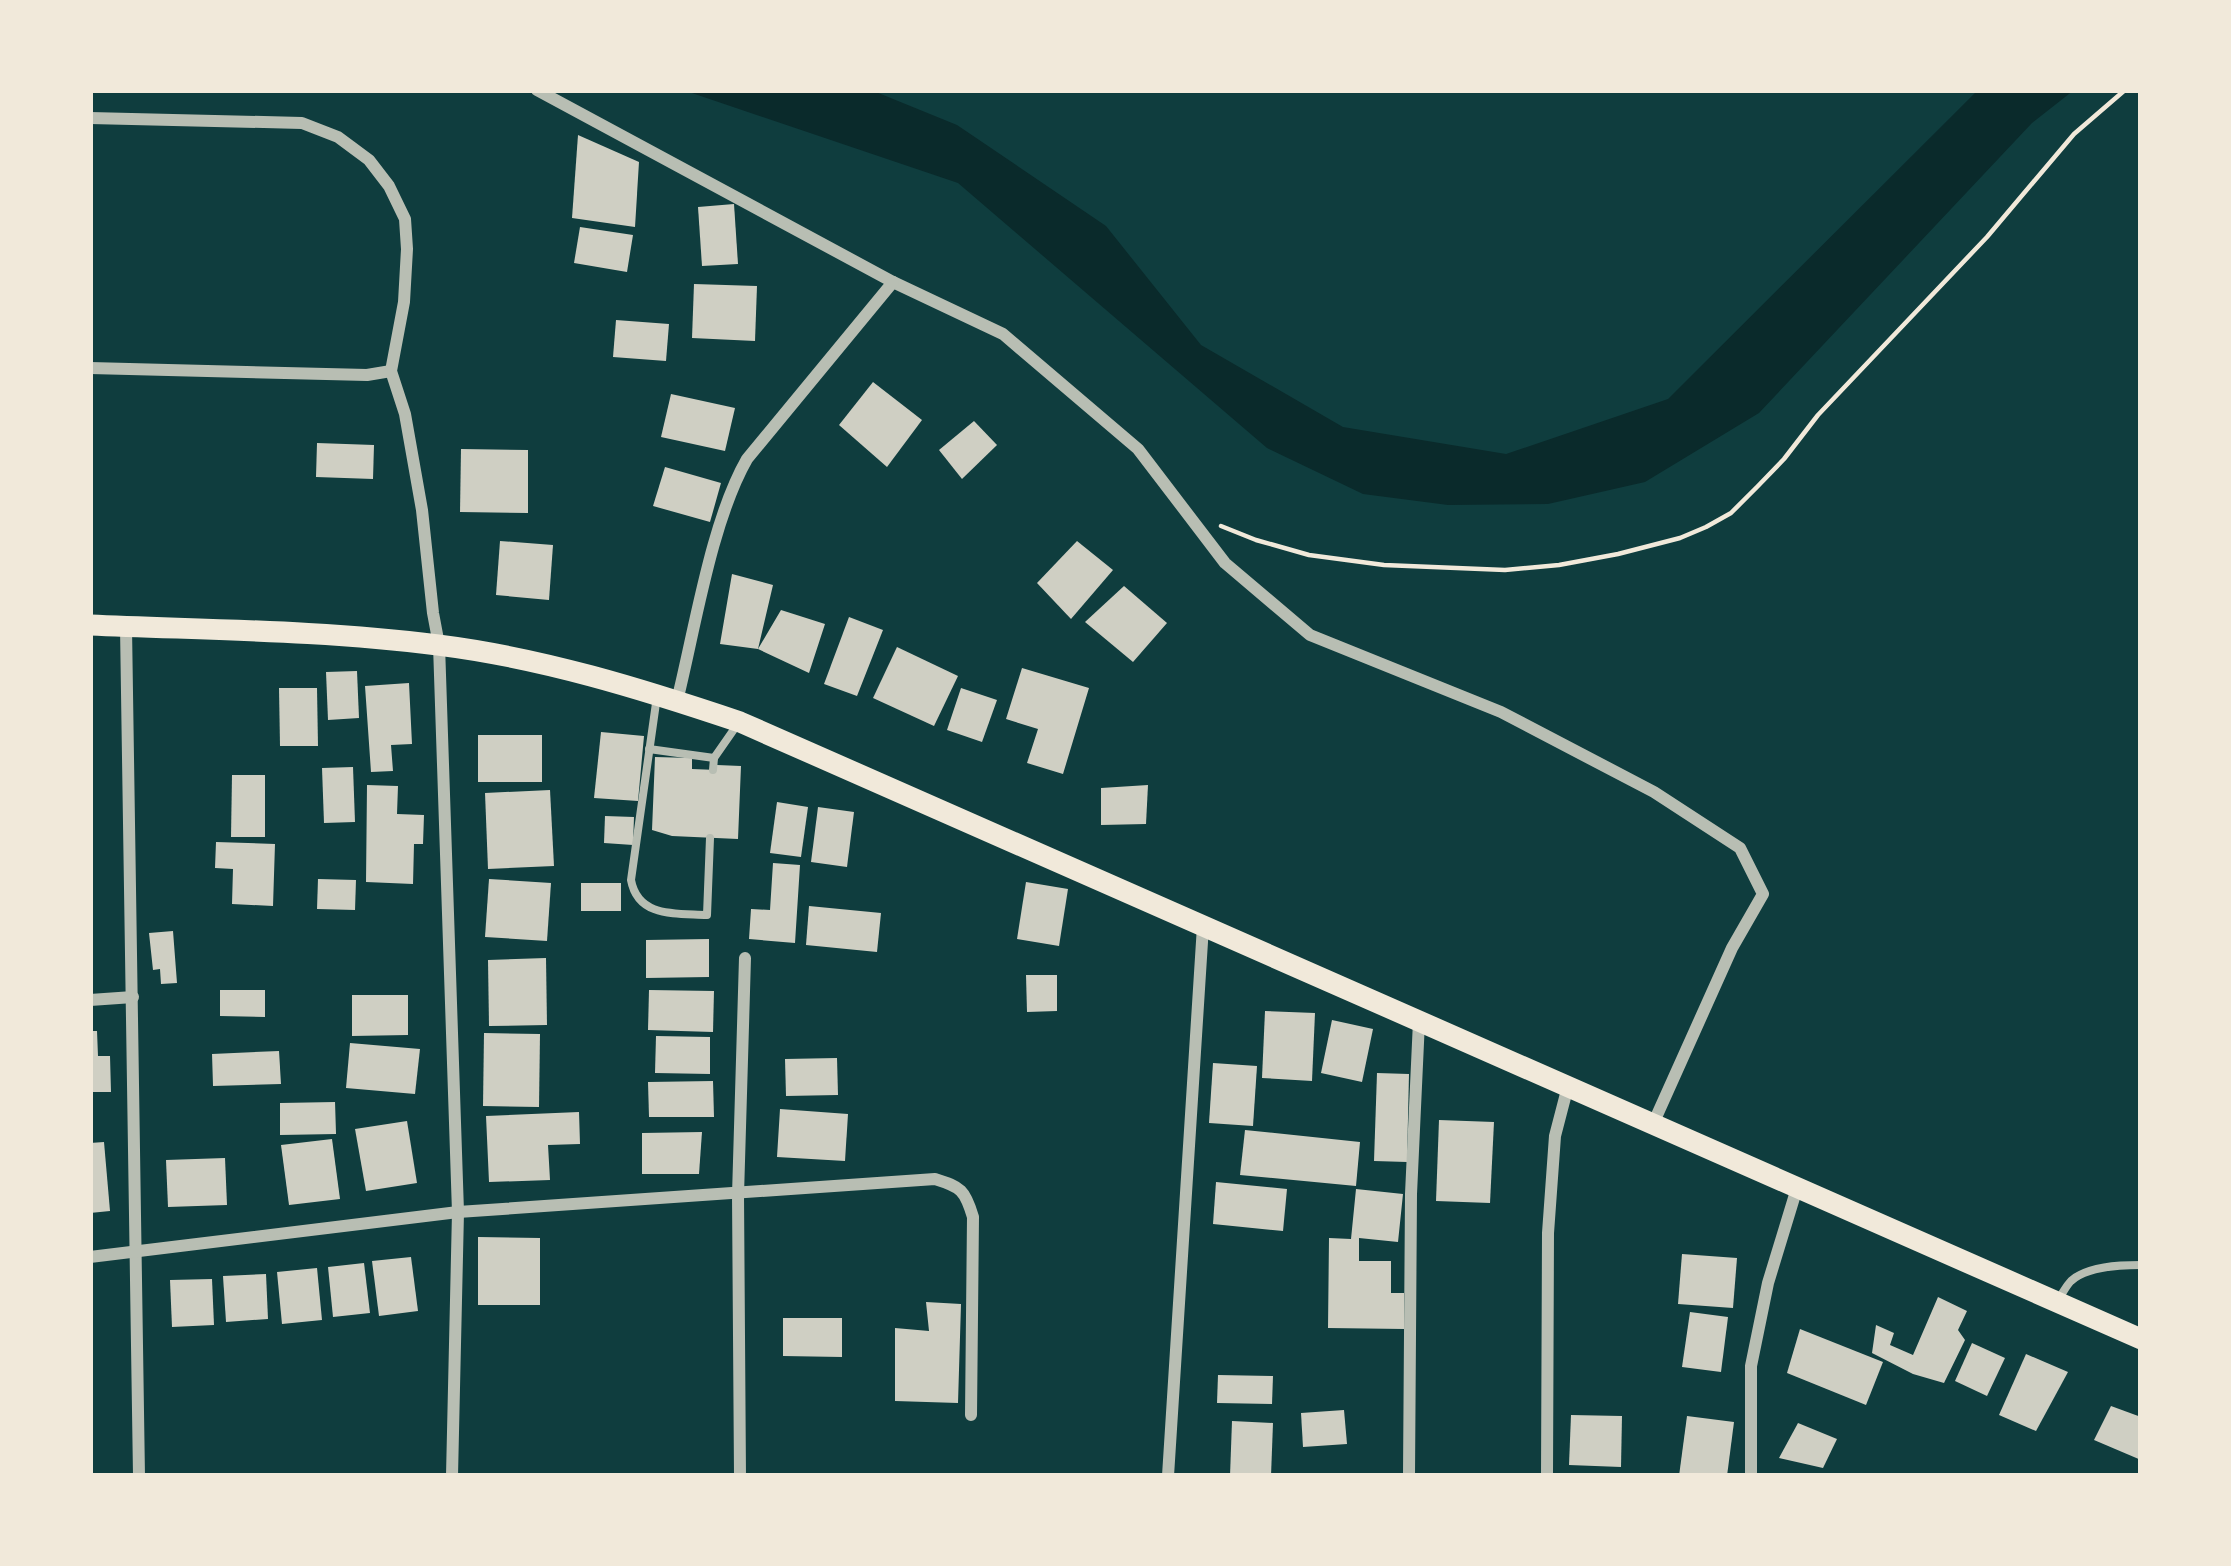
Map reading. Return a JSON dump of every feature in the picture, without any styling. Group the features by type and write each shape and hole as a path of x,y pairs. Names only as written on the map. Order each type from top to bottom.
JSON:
{"main road":[{"path":"90,625 439,645 539,664 740,722 2141,1339"}],"street":[{"path":"537,90 893,282 1004,334 1138,449 1225,563 1310,635 1502,712 1654,792 1740,848 1762,894 1732,948 1653,1124"},
{"path":"90,118 302,123 338,137 369,160 405,219 404,302 392,371 419,491 439,645 458,1212 452,1476"},
{"path":"667,698 739,473 893,282"},
{"path":"90,368 367,375 392,371"},
{"path":"126,626 139,1476"},
{"path":"1168,1476 1203,926"},
{"path":"740,1476 738,1195 745,958"},
{"path":"90,1000 133,997"},
{"path":"1409,1476 1412,1194 1420,1021"},
{"path":"1546,1476 1548,1233 1556,1136 1568,1086"},
{"path":"90,1257 458,1212 935,1180 966,1194 973,1216 971,1415"},
{"path":"1751,1476 1751,1366 1768,1283 1797,1188"}],"lane":[{"path":"667,698 649,749 631,880 638,899 663,913 707,915 710,838"},
{"path":"713,770 714,758 740,722"},
{"path":"649,749 714,758"},
{"path":"2056,1302 2070,1281 2083,1274 2141,1264"}],"path":[{"path":"1198,528 1226,526 1309,555 1384,565 1504,570 1559,566 1618,554 1706,527 1731,513 1784,459 1818,415 1987,237 2074,134 2125,90"}],"water":[{"path":"683,90 871,90 957,125 1106,226 1201,345 1343,427 1506,454 1668,399 1978,90 2074,90 2032,123 1759,413 1645,482 1548,504 1448,505 1363,494 1267,448 958,183"}],"building":[{"path":"578,135 639,162 635,227 572,218"},
{"path":"734,204 738,264 702,266 698,207"},
{"path":"580,227 633,235 627,272 574,263"},
{"path":"694,284 757,286 755,341 692,338"},
{"path":"616,320 669,324 666,361 613,357"},
{"path":"873,382 922,420 887,467 839,425"},
{"path":"671,394 735,408 725,451 661,437"},
{"path":"974,421 997,445 962,479 939,450"},
{"path":"317,443 374,445 373,479 316,477"},
{"path":"461,449 528,450 528,513 460,512"},
{"path":"665,467 721,483 710,522 653,506"},
{"path":"500,541 553,545 549,600 496,595"},
{"path":"1077,541 1113,570 1071,619 1037,583"},
{"path":"732,574 773,585 758,649 720,644"},
{"path":"1124,586 1167,623 1133,662 1085,622"},
{"path":"781,610 825,624 809,673 758,649"},
{"path":"849,617 883,630 857,696 824,684"},
{"path":"897,647 958,676 934,726 873,698"},
{"path":"1022,668 1089,688 1063,774 1027,763 1038,729 1006,719"},
{"path":"357,671 359,718 328,720 326,672"},
{"path":"409,683 412,744 391,745 393,771 371,772 365,686"},
{"path":"279,688 317,688 318,746 280,746"},
{"path":"961,688 997,700 982,742 947,730"},
{"path":"601,732 644,736 638,801 594,798"},
{"path":"478,735 542,735 542,782 478,782"},
{"path":"655,757 692,758 692,769 741,766 738,839 672,836 652,830"},
{"path":"353,767 355,822 324,823 322,768"},
{"path":"232,775 265,775 265,837 231,837"},
{"path":"367,785 398,786 397,814 424,815 423,844 414,844 413,884 366,882"},
{"path":"1148,785 1146,824 1101,825 1101,788"},
{"path":"550,790 554,866 488,869 485,793"},
{"path":"777,802 808,807 801,857 770,853"},
{"path":"818,807 854,812 847,867 811,862"},
{"path":"605,816 634,817 633,845 604,843"},
{"path":"216,842 275,844 273,906 232,904 233,869 215,868"},
{"path":"773,863 800,865 795,943 749,939 751,909 770,910"},
{"path":"318,879 356,880 355,910 317,909"},
{"path":"489,879 551,883 547,941 485,937"},
{"path":"1026,882 1068,889 1059,946 1017,939"},
{"path":"581,883 621,883 621,911 581,911"},
{"path":"809,906 881,913 877,952 806,945"},
{"path":"173,931 177,983 161,984 160,969 153,970 149,933"},
{"path":"709,939 709,977 646,978 646,940"},
{"path":"546,958 547,1025 489,1026 488,960"},
{"path":"1026,975 1057,975 1057,1011 1027,1012"},
{"path":"220,990 265,990 265,1017 220,1016"},
{"path":"649,990 714,991 713,1032 648,1030"},
{"path":"352,995 408,995 408,1035 352,1036"},
{"path":"1265,1011 1315,1013 1312,1081 1262,1078"},
{"path":"1332,1020 1373,1029 1362,1082 1321,1073"},
{"path":"90,1031 97,1031 98,1056 110,1056 111,1092 90,1092"},
{"path":"484,1033 540,1034 539,1107 483,1106"},
{"path":"656,1036 710,1037 710,1074 655,1073"},
{"path":"350,1043 420,1049 415,1094 346,1088"},
{"path":"279,1051 281,1084 213,1086 212,1054"},
{"path":"837,1058 838,1095 786,1096 785,1059"},
{"path":"1213,1063 1257,1066 1253,1126 1209,1123"},
{"path":"1377,1073 1409,1074 1407,1162 1374,1161"},
{"path":"713,1081 714,1117 649,1117 648,1082"},
{"path":"335,1102 336,1134 280,1135 280,1103"},
{"path":"780,1109 848,1114 845,1161 777,1157"},
{"path":"579,1112 580,1144 548,1145 550,1180 489,1182 486,1116"},
{"path":"1439,1120 1494,1122 1490,1203 1436,1201"},
{"path":"407,1121 417,1183 366,1191 355,1129"},
{"path":"1245,1130 1360,1142 1356,1186 1240,1175"},
{"path":"702,1132 699,1174 642,1174 642,1133"},
{"path":"332,1139 340,1199 289,1205 281,1145"},
{"path":"104,1142 110,1211 90,1213 90,1143"},
{"path":"225,1158 227,1205 168,1207 166,1160"},
{"path":"1216,1182 1287,1189 1283,1231 1213,1224"},
{"path":"1356,1189 1403,1194 1398,1242 1359,1238 1359,1261 1391,1261 1391,1293 1404,1293 1404,1329 1328,1328 1329,1238 1351,1239"},
{"path":"478,1237 540,1238 540,1305 478,1305"},
{"path":"1682,1254 1737,1258 1733,1308 1678,1304"},
{"path":"411,1257 418,1311 379,1316 372,1261"},
{"path":"364,1263 370,1313 333,1317 328,1267"},
{"path":"317,1268 322,1320 282,1324 277,1272"},
{"path":"266,1274 268,1319 226,1322 223,1276"},
{"path":"212,1279 214,1325 172,1327 170,1280"},
{"path":"1938,1297 1967,1311 1958,1330 1965,1340 1944,1383 1913,1374 1872,1353 1876,1325 1894,1333 1890,1345 1913,1355"},
{"path":"926,1302 961,1304 958,1403 895,1401 895,1328 929,1331"},
{"path":"1690,1312 1728,1317 1721,1372 1682,1367"},
{"path":"783,1318 842,1318 842,1357 783,1356"},
{"path":"1800,1329 1883,1362 1866,1405 1787,1373"},
{"path":"1972,1343 2005,1358 1987,1396 1955,1381"},
{"path":"2026,1354 2068,1372 2036,1431 1999,1415"},
{"path":"1218,1375 1273,1376 1272,1404 1217,1403"},
{"path":"2111,1406 2141,1417 2141,1460 2094,1440"},
{"path":"1344,1410 1347,1444 1303,1447 1301,1413"},
{"path":"1571,1415 1622,1416 1621,1467 1569,1465"},
{"path":"1687,1416 1734,1422 1727,1476 1679,1476"},
{"path":"1232,1421 1273,1423 1271,1476 1230,1476"},
{"path":"1798,1423 1837,1439 1823,1468 1779,1458"}]}
